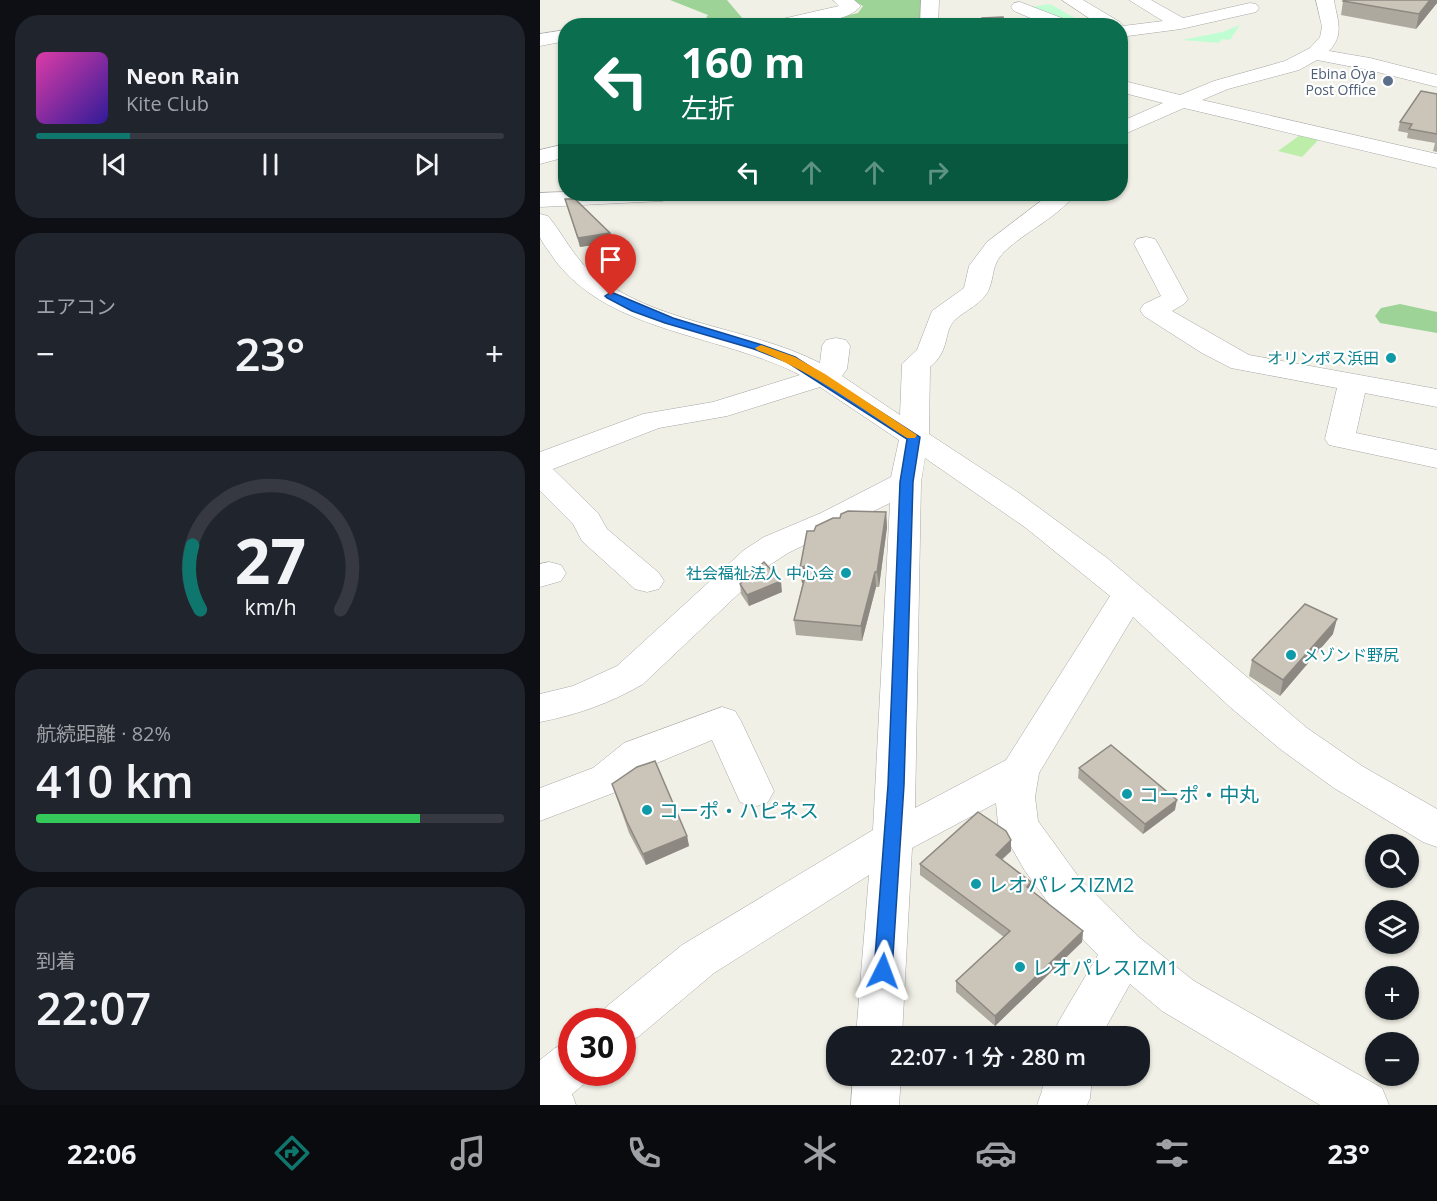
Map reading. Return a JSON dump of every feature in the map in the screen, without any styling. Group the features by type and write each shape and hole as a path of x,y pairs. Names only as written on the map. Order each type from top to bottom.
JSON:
{"street":[{"path":"929,18 930,0"},
{"path":"1047,18 1020,7 1064,0"},
{"path":"1071,0 1100,18"},
{"path":"1128,127 1221,85 1265,73 1314,54 1326,43 1330,33 1331,22 1325,0"},
{"path":"1147,1 1181,24"},
{"path":"1128,29 1181,24 1250,8"},
{"path":"816,18 846,12"},
{"path":"540,40 558,37"},
{"path":"1314,54 1370,64 1437,81"},
{"path":"1128,84 1328,137 1437,161"},
{"path":"540,157 558,152"},
{"path":"540,200 558,199"},
{"path":"880,1026 890,840 896,785 906,482 914,437 916,364 929,354 941,317 961,304 976,290 981,266 996,247 1055,201"},
{"path":"540,221 569,264 585,280 611,296 636,309 669,321 758,347 791,360 984,483 1129,594 1280,729 1321,760 1437,830"},
{"path":"1146,244 1175,299 1153,310 1212,347 1241,362 1437,398"},
{"path":"540,462 653,420 717,410 821,377 833,369 836,346"},
{"path":"1353,382 1340,439 1437,459"},
{"path":"540,473 587,520 593,534 647,581"},
{"path":"540,708 574,702 608,689 623,680 756,558 776,545 832,520 906,482"},
{"path":"1129,594 1020,771 1015,797 1018,824 1040,859 1065,892 1124,952 1178,996 1365,1105"},
{"path":"540,805 607,779 638,754 722,721 746,774"},
{"path":"636,1010 698,959 890,840 1020,771"},
{"path":"1082,1026 1124,952"},
{"path":"552,1105 545,1086 558,1075"},
{"path":"875,1105 876,1086"},
{"path":"1061,1105 1065,1098 1067,1086"}],"green space":[{"path":"670,0 727,0 742,18 706,18 708,15"},
{"path":"852,0 925,0 925,18 836,18 858,13 863,6"},
{"path":"1050,4 1075,18 1058,18 1030,7"},
{"path":"1240,25 1230,40 1222,39 1219,43 1182,40 1222,32"},
{"path":"1303,133 1321,137 1302,157 1278,151"},
{"path":"1400,304 1437,312 1437,333 1380,323 1375,316 1381,308"}],"building":[{"path":"1344,0 1430,0 1419,14"},
{"path":"1421,91 1437,94 1437,134 1409,129 1412,124 1400,122"},
{"path":"566,201 577,201 610,233 578,238"},
{"name":"社会福祉法人 中心会","path":"848,511 886,512 877,572 875,572 861,626 794,620 808,565 800,568 807,531 814,531 816,526 833,518 840,518 841,514"},
{"path":"764,562 781,581 747,595 740,584"},
{"name":"メゾンド野尻","path":"1305,604 1337,619 1283,680 1252,660"},
{"name":"コーポ・中丸","path":"1111,745 1177,800 1145,824 1079,768"},
{"name":"コーポ・ハピネス","path":"655,761 687,836 643,854 612,784 637,767"},
{"path":"978,812 1006,831 1011,840 996,855 1031,882 1027,887 1083,931 995,1016 956,981 1010,931 920,864"}],"slow traffic":[{"path":"761,348 791,360 821,377 911,435"}],"place":[{"name":"Ebina Ōya Post Office","path":"1388,81"},
{"name":"オリンポス浜田","path":"1391,358"},
{"name":"社会福祉法人 中心会","path":"846,573"},
{"name":"メゾンド野尻","path":"1291,655"},
{"name":"コーポ・中丸","path":"1127,794"},
{"name":"コーポ・ハピネス","path":"647,810"},
{"name":"レオパレスIZM2","path":"976,884"},
{"name":"レオパレスIZM1","path":"1020,967"}],"route":[{"path":"611,296 636,309 669,321 758,347 791,360 914,437 906,482 896,785 890,840 883,971"}]}
